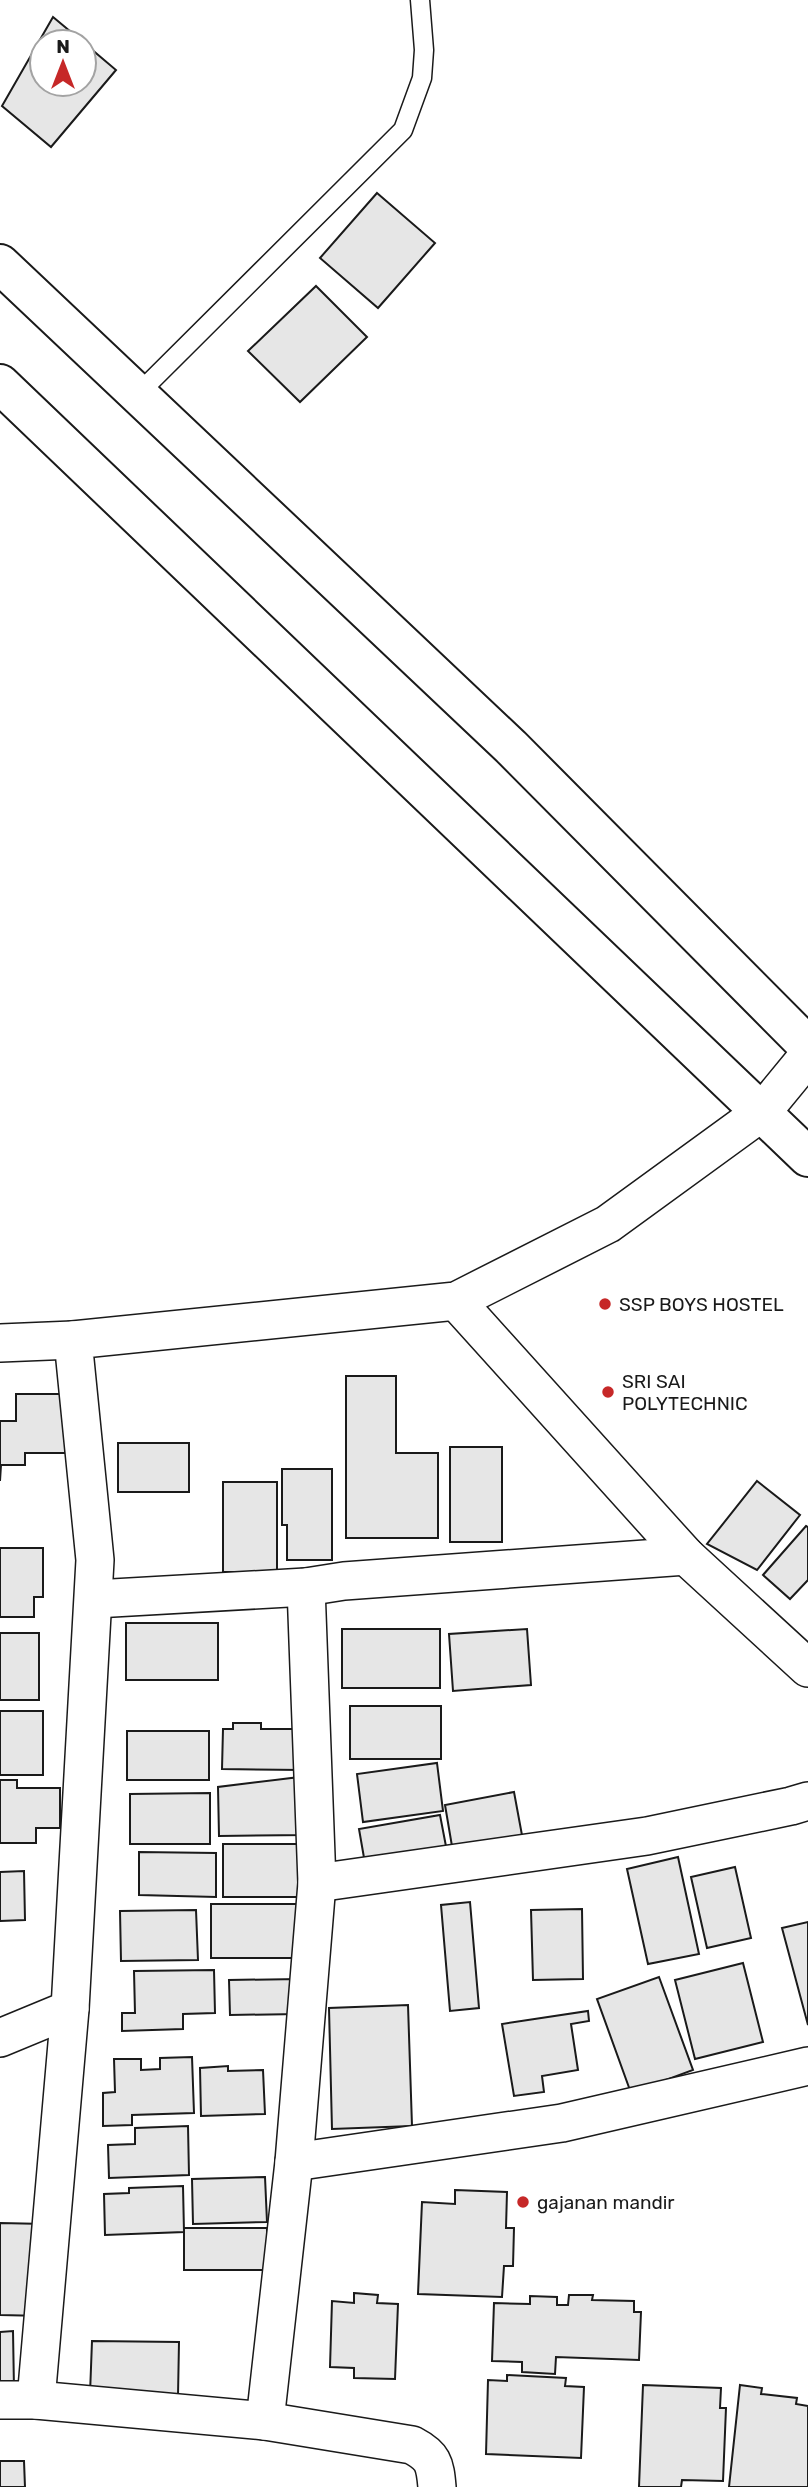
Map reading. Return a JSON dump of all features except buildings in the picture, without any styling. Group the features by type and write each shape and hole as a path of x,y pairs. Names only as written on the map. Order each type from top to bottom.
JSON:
{"highway":[{"path":"0,264 511,747 808,1045"},
{"path":"0,384 808,1157"}],"street":[{"path":"0,1343 73,1340 456,1301 608,1224 762,1112 808,1056"},
{"path":"456,1301 686,1556 808,1668"},
{"path":"36,2400 70,2009 95,1599 95,1560 73,1340"},
{"path":"95,1599 306,1587 344,1581 686,1556"},
{"path":"265,2421 294,2162 317,1883 306,1587"},
{"path":"317,1883 647,1836 808,1801"},
{"path":"0,2038 70,2009"},
{"path":"294,2162 562,2123 808,2066"},
{"path":"0,2400 36,2400 265,2421 411,2445 426,2453 435,2467 437,2487"}],"lane":[{"path":"138,394 403,130 422,78 424,50 421,0"}],"place":[{"name":"SSP BOYS HOSTEL","path":"605,1304"},
{"name":"SRI SAI POLYTECHNIC","path":"608,1392"},
{"name":"gajanan mandir","path":"523,2202"}]}
